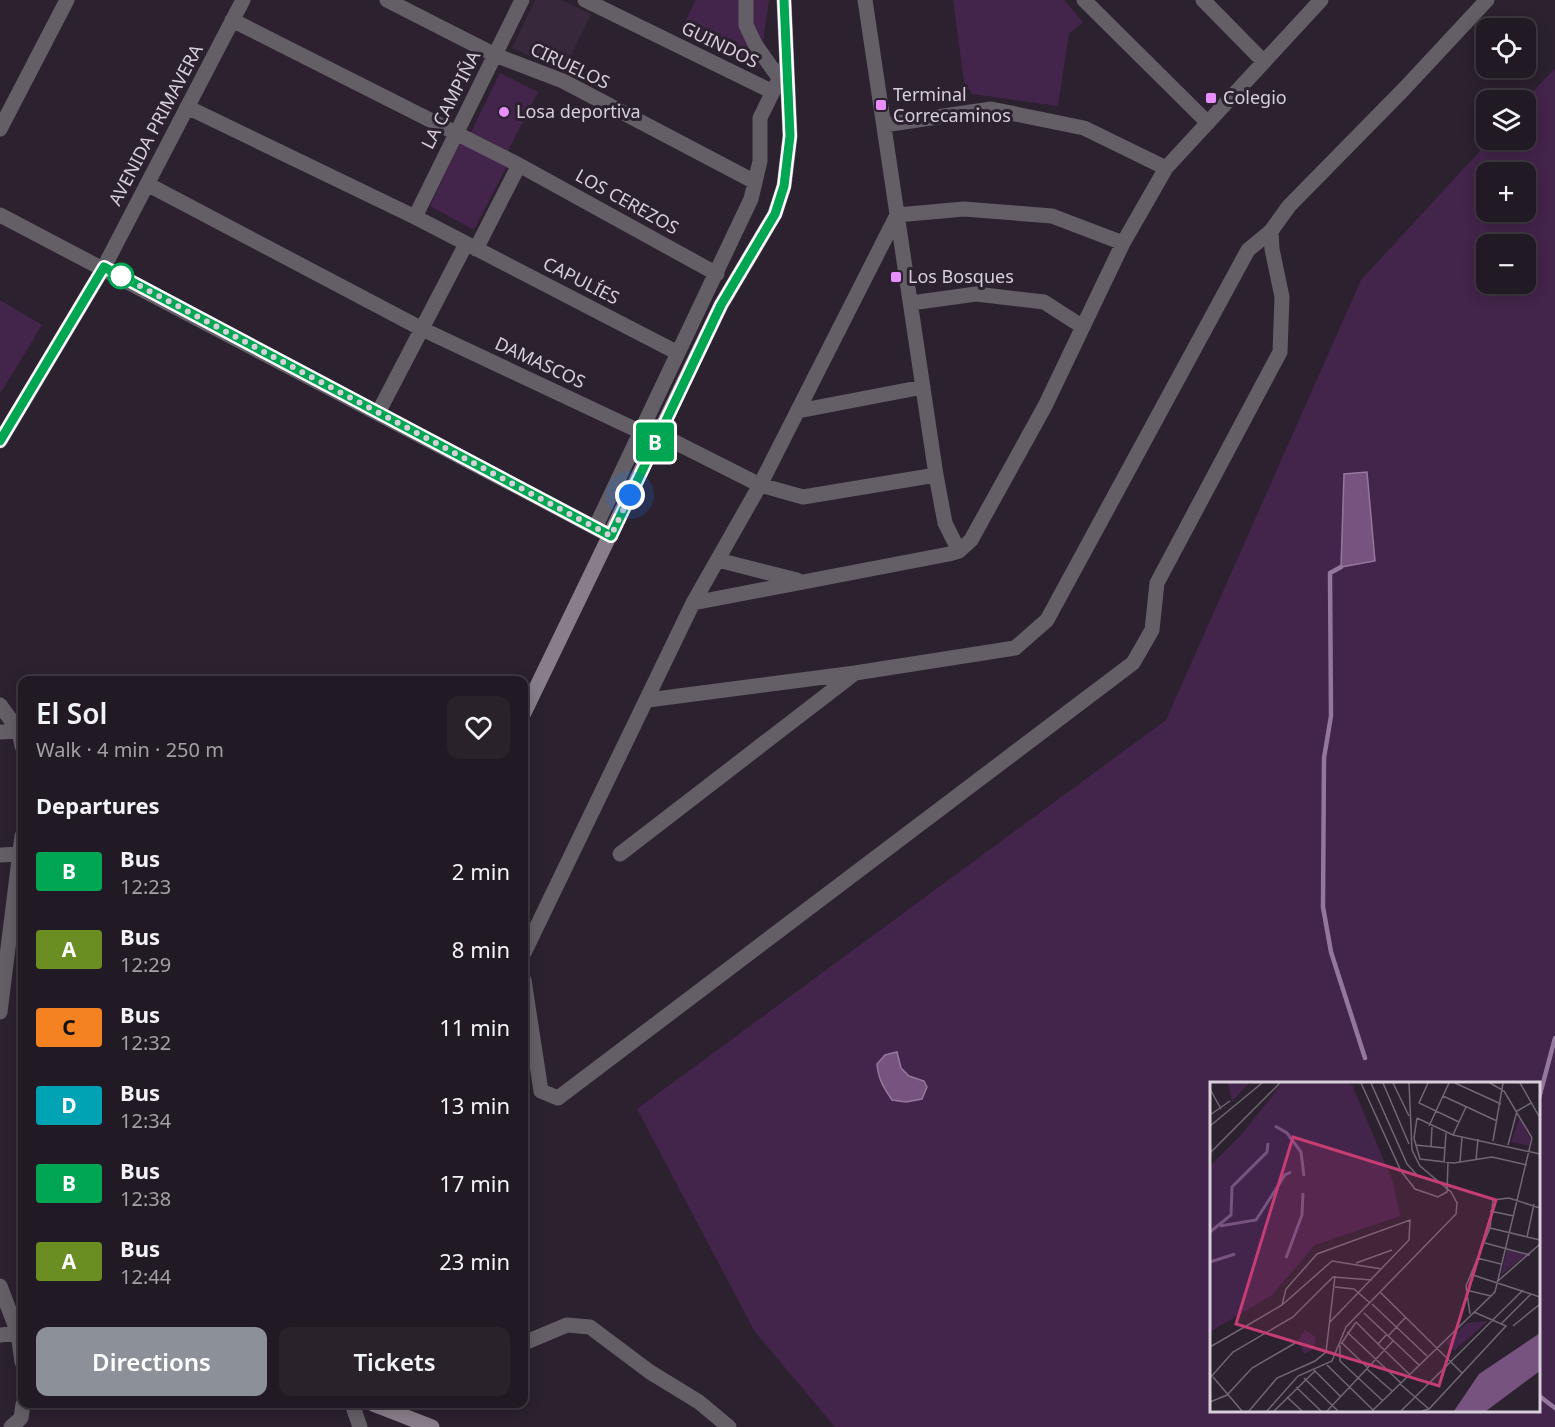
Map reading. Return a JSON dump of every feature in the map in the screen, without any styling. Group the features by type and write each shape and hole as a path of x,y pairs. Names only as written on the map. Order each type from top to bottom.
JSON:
{"street":[{"path":"0,129 67,0"},
{"name":"AVENIDA PRIMAVERA","path":"0,441 104,267 243,0"},
{"name":"CIRUELOS","path":"387,0 495,55 563,81 755,183"},
{"name":"LA CAMPIÑA","path":"415,217 522,0"},
{"name":"GUINDOS","path":"585,0 773,92"},
{"path":"746,0 746,25 755,44 783,71"},
{"path":"528,705 721,305 775,214 784,186 790,136 783,71 784,0"},
{"path":"866,0 936,475 945,523 959,550"},
{"path":"1203,0 1264,62"},
{"path":"693,603 959,550 971,540 1045,406 1123,243 1166,168 1321,0"},
{"path":"648,700 855,673 1015,648 1047,620 1248,250 1271,231 1289,206 1404,89 1487,0"},
{"path":"1090,2 1208,123"},
{"name":"LOS CEREZOS","path":"232,20 455,135 519,165 717,274"},
{"path":"595,528 751,199 760,161 760,118 783,71"},
{"name":"CAPULÍES","path":"187,107 415,217 678,353"},
{"path":"884,125 991,109 1084,128 1166,168"},
{"path":"378,413 422,329 519,165"},
{"name":"DAMASCOS","path":"147,184 422,329 641,432"},
{"path":"897,215 964,209 1052,216 1123,243"},
{"path":"0,215 104,267 611,536"},
{"path":"528,946 693,603 760,485 897,215"},
{"path":"528,1006 541,1091 558,1098 1133,663 1152,630 1157,583 1280,352 1282,297 1272,249 1271,231"},
{"path":"911,303 976,294 1044,302 1083,327"},
{"path":"798,411 923,387"},
{"path":"659,434 760,485 803,497 936,475"},
{"path":"717,560 802,582"},
{"path":"620,854 855,673"},
{"path":"0,705 18,733"},
{"path":"0,732 18,737"},
{"path":"0,855 18,854"},
{"path":"0,1012 18,875"},
{"path":"0,1286 18,1333 0,1335"},
{"path":"528,1341 567,1325 590,1328 650,1372 699,1402 729,1427"},
{"path":"11,1427 21,1418 22,1408"},
{"path":"353,1408 360,1427"},
{"path":"383,1408 432,1427"}],"shaded area":[{"path":"535,0 561,0 591,14 563,72 512,48"},
{"path":"696,0 769,0 759,69 679,33"},
{"path":"953,0 1064,0 1083,22 1069,34 1058,106 972,94 964,82"},
{"path":"1555,68 1555,1427 835,1427 755,1332 637,1109 1166,720 1361,280 1481,150 1536,150 1534,90"},
{"name":"Losa deportiva","path":"500,73 538,92 508,151 471,132"},
{"path":"460,142 507,166 474,230 430,206"},
{"path":"0,300 42,325 0,394"},
{"path":"1367,472 1375,561 1341,567 1344,474"},
{"path":"897,1052 901,1068 909,1076 924,1081 927,1087 922,1099 906,1102 892,1100 884,1087 877,1064 885,1055"}],"waterway":[{"path":"1341,567 1330,573 1331,716 1324,758 1323,907 1331,952 1365,1058"},
{"path":"1540,1094 1555,1038"},
{"path":"1540,1397 1555,1408"}],"bus line":[{"name":"B","path":"0,441 104,267 611,536 721,305 775,214 784,186 790,136 784,0"}],"place":[{"name":"Colegio","path":"1211,98"},
{"name":"Terminal Correcaminos","path":"881,105"},
{"name":"Losa deportiva","path":"504,112"},
{"name":"Los Bosques","path":"896,277"}],"route":[{"path":"121,276 611,536 630,495"}]}
